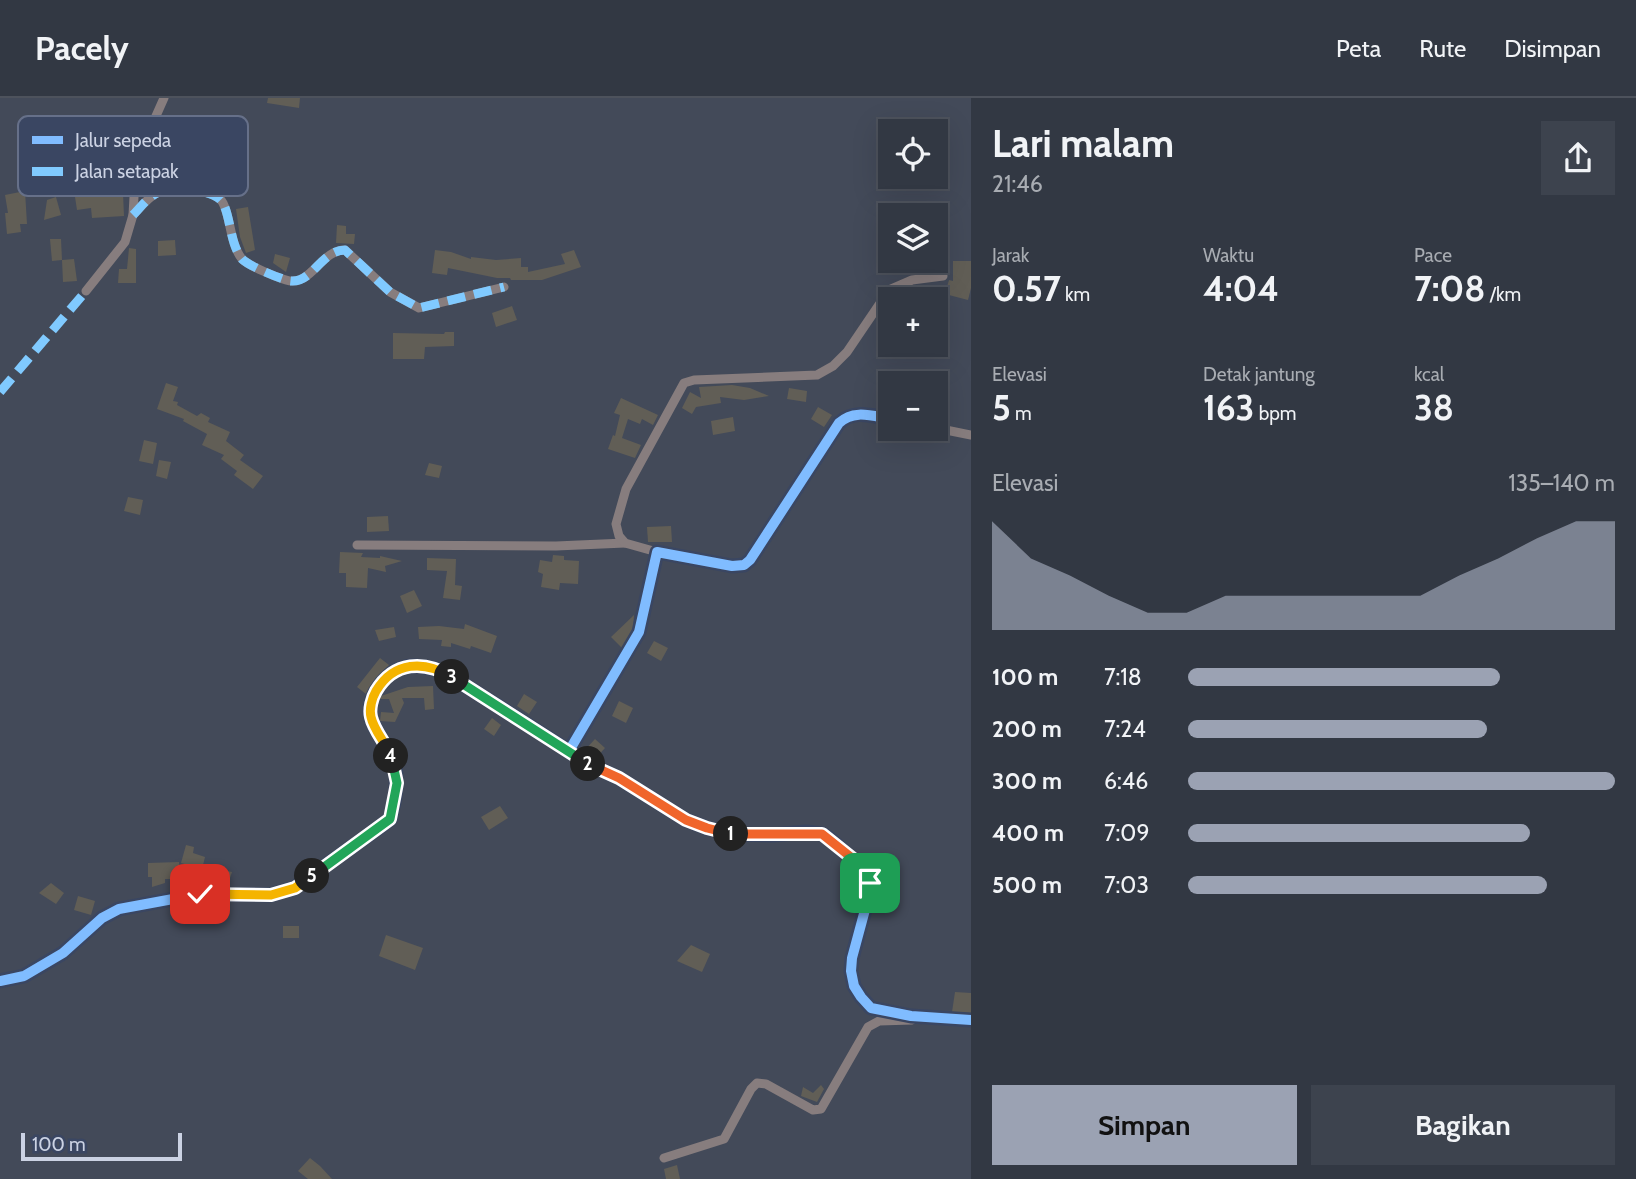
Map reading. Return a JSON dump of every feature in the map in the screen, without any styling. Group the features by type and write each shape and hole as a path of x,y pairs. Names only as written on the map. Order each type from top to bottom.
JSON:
{"street":[{"path":"156,116 164,98"},
{"path":"86,291 125,243 133,215 134,196"},
{"path":"133,215 155,196"},
{"path":"216,196 222,202 239,252 245,261 292,282 304,278 330,253 345,250 390,292 419,308 504,287"},
{"path":"625,543 619,536 616,524 626,489 684,383 694,380 817,375 833,366 847,352 889,290 912,280 943,276"},
{"path":"357,545 556,547 625,543 732,566 744,565 750,560 839,423 851,415 878,417"},
{"path":"948,431 971,435"},
{"path":"569,751 639,632 657,552"},
{"path":"0,981 24,976 63,953 102,918 119,909 200,894 271,895 295,888 377,830 390,819 397,783 389,751 370,715 372,697 391,671 410,666 428,667 444,673 586,763 619,778 686,820 732,834 773,835 806,832 822,834 829,838 862,868 870,883 852,958 854,986 861,997 872,1008 911,1016 971,1020"},
{"path":"664,1158 724,1139 751,1089 757,1083 766,1084 813,1110 821,1109 868,1027 873,1023 959,1019"}],"building":[{"path":"268,98 300,98 299,108 267,103"},
{"path":"18,192 18,196 25,196 27,224 20,224 21,232 7,234 5,195"},
{"path":"123,196 124,216 92,218 91,208 77,210 75,197"},
{"path":"56,197 61,215 44,220 47,200"},
{"path":"248,207 255,250 246,253 240,237 236,209"},
{"path":"337,225 346,226 346,234 355,234 354,244 336,243"},
{"path":"50,239 61,239 62,260 52,261"},
{"path":"175,240 176,255 158,256 158,241"},
{"path":"129,248 136,249 136,283 118,283 119,269 127,269"},
{"path":"435,250 471,259 521,258 521,267 528,267 528,272 565,264 561,254 574,250 581,267 542,280 511,280 448,268 447,275 432,273"},
{"path":"275,254 290,258 286,272 273,263"},
{"path":"74,259 77,281 63,282 62,260"},
{"path":"953,261 971,261 968,300 948,295 949,280 953,281"},
{"path":"512,306 517,320 496,327 492,313"},
{"path":"454,332 454,346 425,347 424,359 393,359 393,333"},
{"path":"166,383 178,387 173,401 178,402 177,405 197,416 201,413 210,418 208,422 230,432 226,441 244,455 240,460 263,476 253,489 234,475 237,471 221,459 224,455 202,445 207,434 183,421 184,419 157,409"},
{"path":"732,385 750,388 769,396 744,400 720,397 721,403 696,407 692,414 682,408 690,392 701,398 699,387"},
{"path":"789,388 807,391 806,402 787,399"},
{"path":"621,398 658,415 653,425 642,419 640,424 628,419 622,438 641,445 635,458 608,449 613,435 615,436 620,415 614,413"},
{"path":"818,407 832,415 824,427 811,419"},
{"path":"733,417 735,431 713,435 711,421"},
{"path":"144,440 157,443 153,464 139,461"},
{"path":"159,460 171,462 167,479 156,476"},
{"path":"429,463 442,466 439,478 425,475"},
{"path":"128,497 143,500 140,515 124,511"},
{"path":"388,516 389,531 367,532 367,517"},
{"path":"671,526 672,542 648,542 647,527"},
{"path":"340,552 363,553 361,557 380,556 402,561 385,566 386,572 368,568 367,588 346,587 346,573 339,573"},
{"path":"553,555 564,556 564,560 579,561 578,584 560,583 559,590 541,587 543,574 538,572 540,560 552,562"},
{"path":"427,558 456,559 455,585 462,586 460,600 443,598 447,571 427,570"},
{"path":"414,590 422,606 407,613 400,596"},
{"path":"634,615 633,629 622,648 611,637"},
{"path":"465,624 497,636 491,653 451,643 451,647 441,646 442,640 419,639 418,627 464,629"},
{"path":"394,627 396,637 379,641 375,630"},
{"path":"654,641 668,648 661,661 647,653"},
{"path":"380,658 389,665 376,678 366,694 357,687"},
{"path":"433,686 434,709 425,710 424,698 402,698 404,703 395,722 380,721 381,712 394,713 389,699 379,699 381,696 408,687"},
{"path":"524,694 537,702 529,714 517,706"},
{"path":"619,701 633,708 626,723 612,716"},
{"path":"492,718 501,725 494,736 484,729"},
{"path":"595,739 605,748 595,759 585,750"},
{"path":"500,806 508,818 489,830 481,817"},
{"path":"186,845 194,847 193,853 205,857 202,869 181,863"},
{"path":"179,862 180,879 165,879 165,883 152,887 152,877 148,877 148,863"},
{"path":"209,869 221,873 222,870 232,872 227,887 203,886"},
{"path":"51,883 64,893 56,904 39,893"},
{"path":"78,896 95,901 91,915 74,910"},
{"path":"283,926 299,926 299,938 283,938"},
{"path":"386,935 423,948 415,970 379,956"},
{"path":"691,945 710,954 702,972 677,961"},
{"path":"955,992 971,993 971,1013 952,1012"},
{"path":"821,1085 824,1089 817,1102 801,1096 803,1087 813,1093"},
{"path":"310,1158 332,1179 308,1179 298,1171"},
{"path":"677,1165 680,1179 666,1179 664,1169"}],"marked path":[{"path":"133,215 153,196"},
{"path":"214,196 223,203 242,259 282,279 302,279 329,256 345,250 390,292 419,308 504,287"},
{"path":"0,392 86,291"}],"cycle path":[{"path":"0,981 24,976 63,953 102,918 119,909 200,894 271,895 294,888 390,819 396,793 395,766 373,724 370,708 372,698 382,682 397,670 414,666 444,672 569,751 639,632 657,552 732,566 744,565 750,560 839,423 857,415 878,417"},
{"path":"569,751 586,763 619,778 686,820 707,828 732,834 773,835 806,832 822,834 829,838 862,868 870,883 852,958 854,986 861,997 871,1008 911,1016 971,1020"}],"route":[{"path":"200,894 271,895 295,888 390,819 397,783 389,751 370,715 372,697 391,671 410,666 428,667 444,673 586,763 619,778 686,820 732,834 822,834 862,868 870,883"}]}
